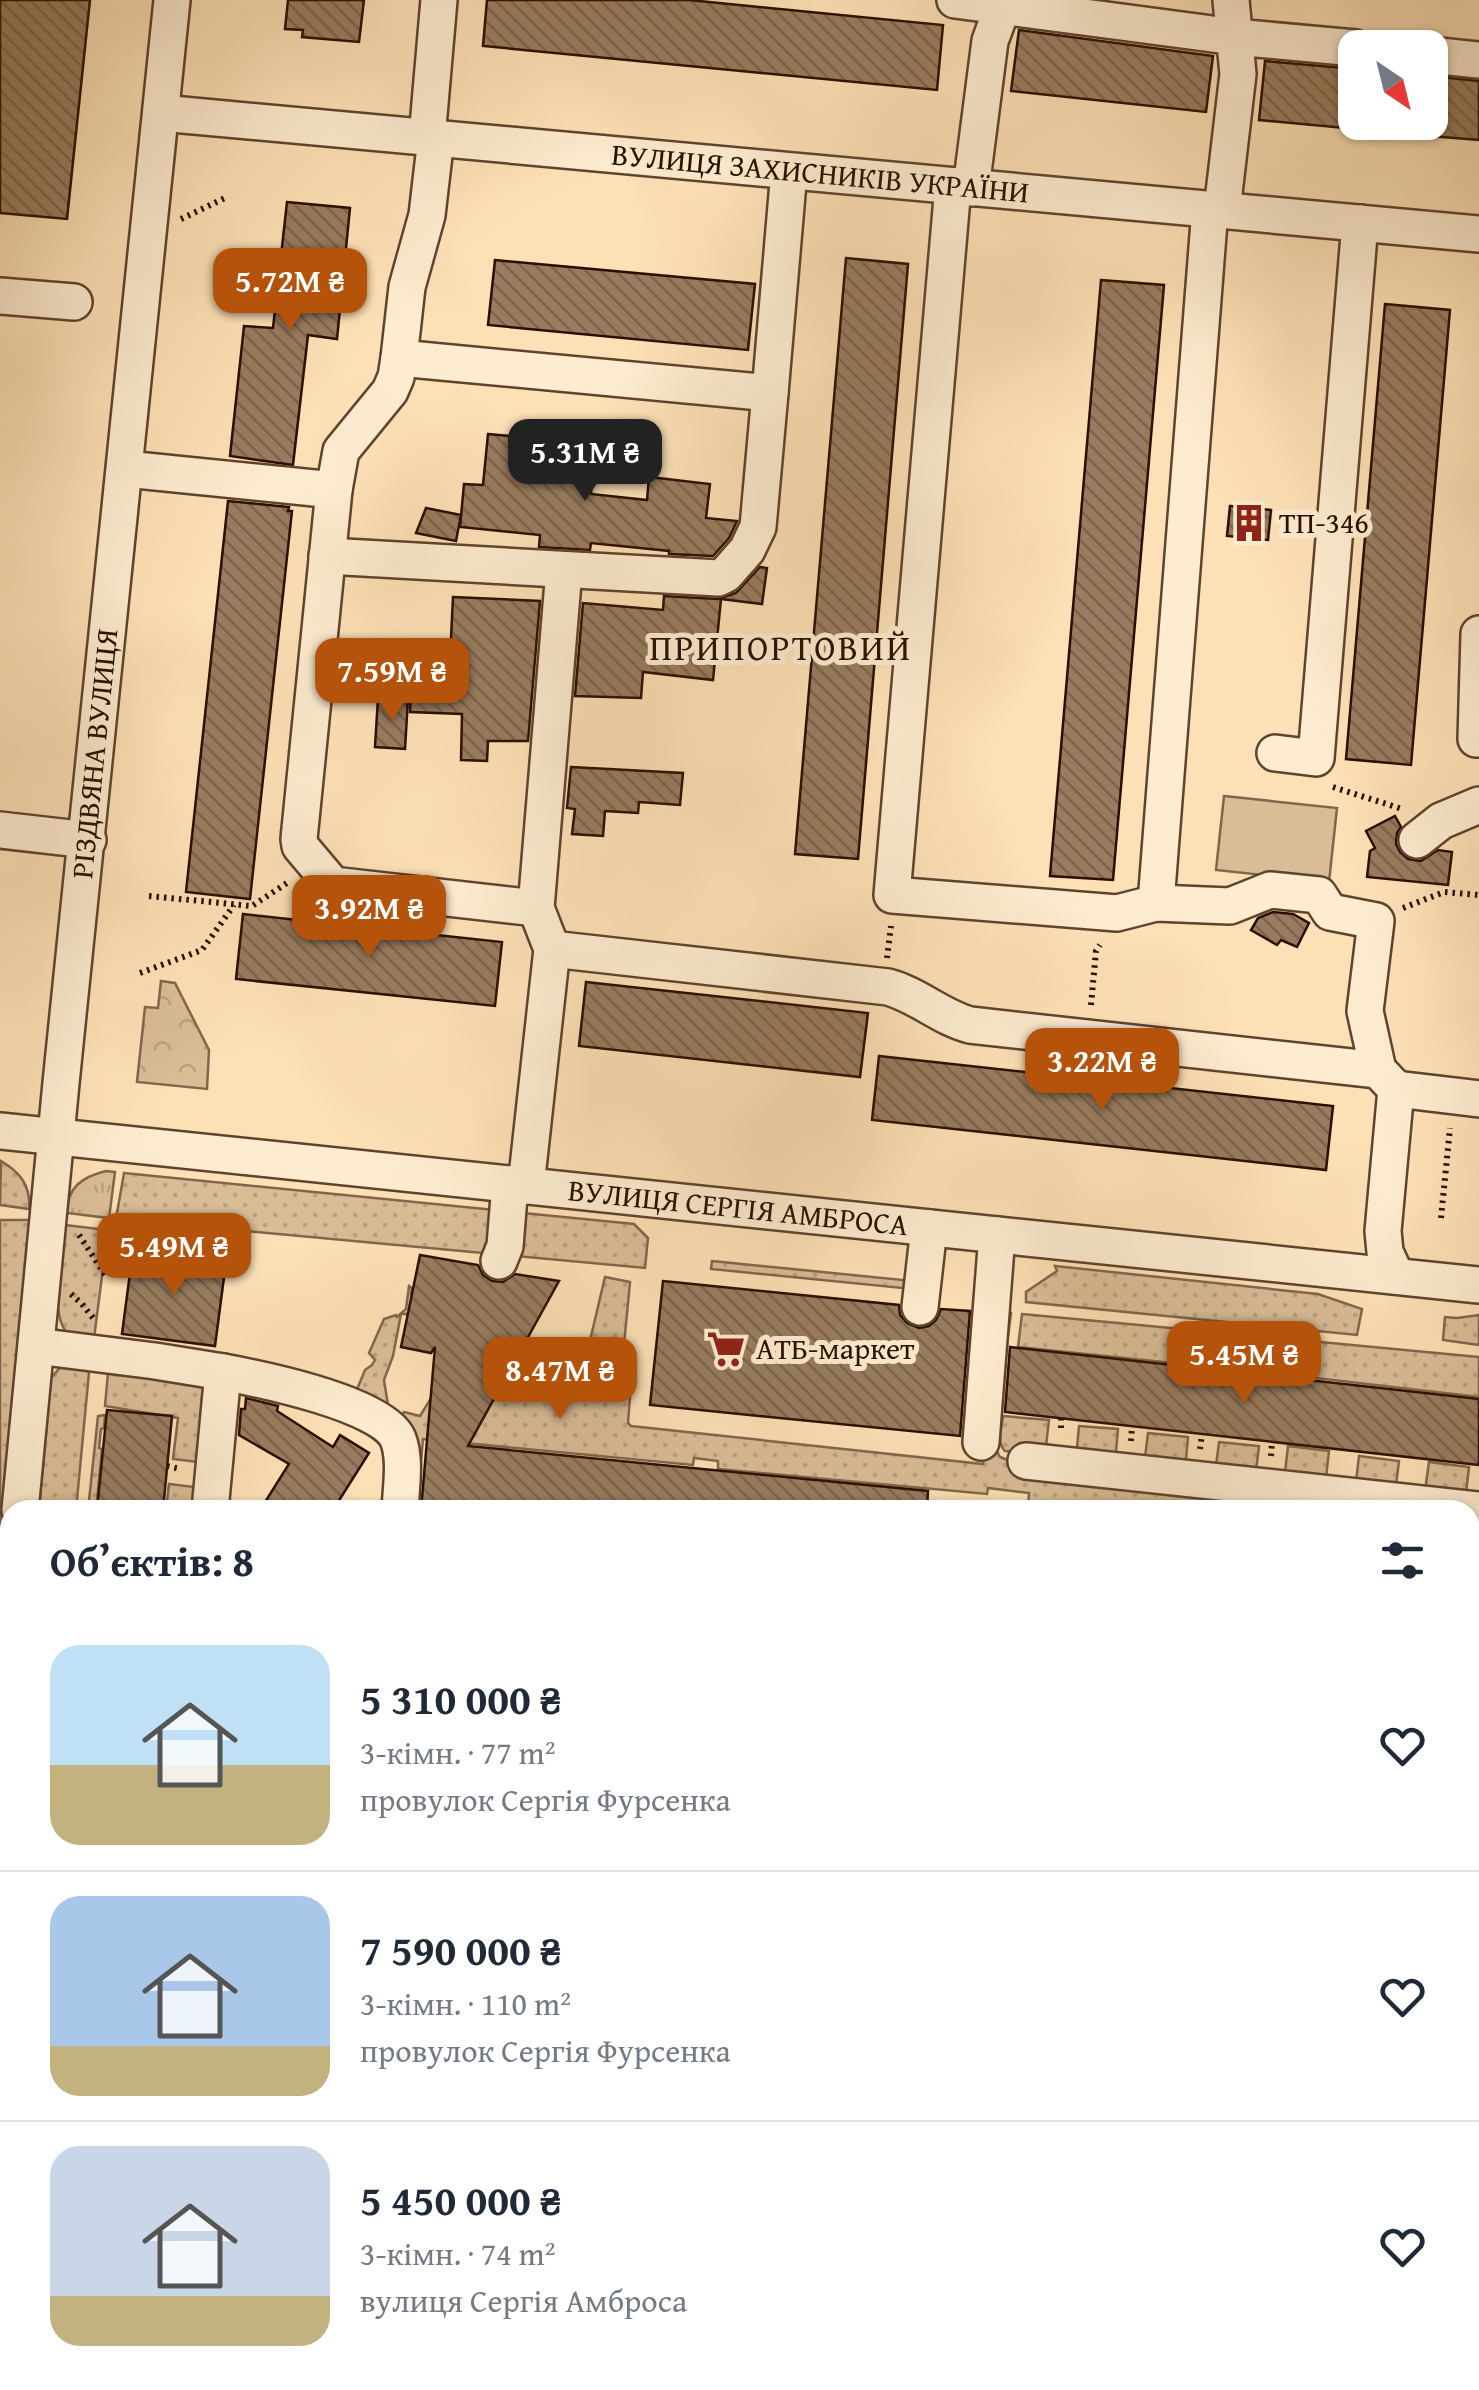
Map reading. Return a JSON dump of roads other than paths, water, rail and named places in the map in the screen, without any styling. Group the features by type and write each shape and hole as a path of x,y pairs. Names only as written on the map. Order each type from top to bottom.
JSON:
{"street":[{"name":"РІЗДВЯНА ВУЛИЦЯ","path":"21,1500 172,0"},
{"path":"439,0 427,215 407,287 396,377 390,391 341,450 298,842 332,885 536,908"},
{"path":"955,0 1004,2 1235,37 1338,46"},
{"path":"1140,907 1216,210 1238,74 1231,0"},
{"path":"1004,2 990,41 962,187 892,895 1117,913 1140,907 1230,906 1270,890 1319,895 1330,912 1376,922 1366,1011 1387,1079 1382,1231 1396,1276"},
{"path":"1448,57 1479,60"},
{"name":"ВУЛИЦЯ ЗАХИСНИКІВ УКРАЇНИ","path":"161,113 1479,234"},
{"path":"328,556 695,578 722,576 747,550 760,521 789,171"},
{"path":"1276,753 1316,758 1360,223"},
{"path":"0,296 74,302"},
{"path":"399,358 770,393"},
{"path":"126,469 334,490"},
{"path":"500,1261 518,1185 552,950 536,908 564,570"},
{"path":"1476,738 1479,634"},
{"path":"1429,831 1479,805"},
{"path":"0,830 88,840"},
{"path":"552,950 883,986 906,992 942,1015 970,1026 1387,1079 1467,1098"},
{"name":"ВУЛИЦЯ СЕРГІЯ АМБРОСА","path":"0,1131 1479,1285"},
{"path":"920,1307 929,1228"},
{"path":"981,1442 998,1235"},
{"path":"36,1346 224,1372 330,1399 386,1424 397,1436 401,1450 400,1500"},
{"path":"211,1500 224,1372"},
{"path":"1026,1461 1320,1500"}],"place":[{"name":"ТП-346","path":"1249,523"},
{"name":"АТБ-маркет","path":"726,1349"}],"district":[{"name":"ПРИПОРТОВИЙ","path":"781,648"}]}
